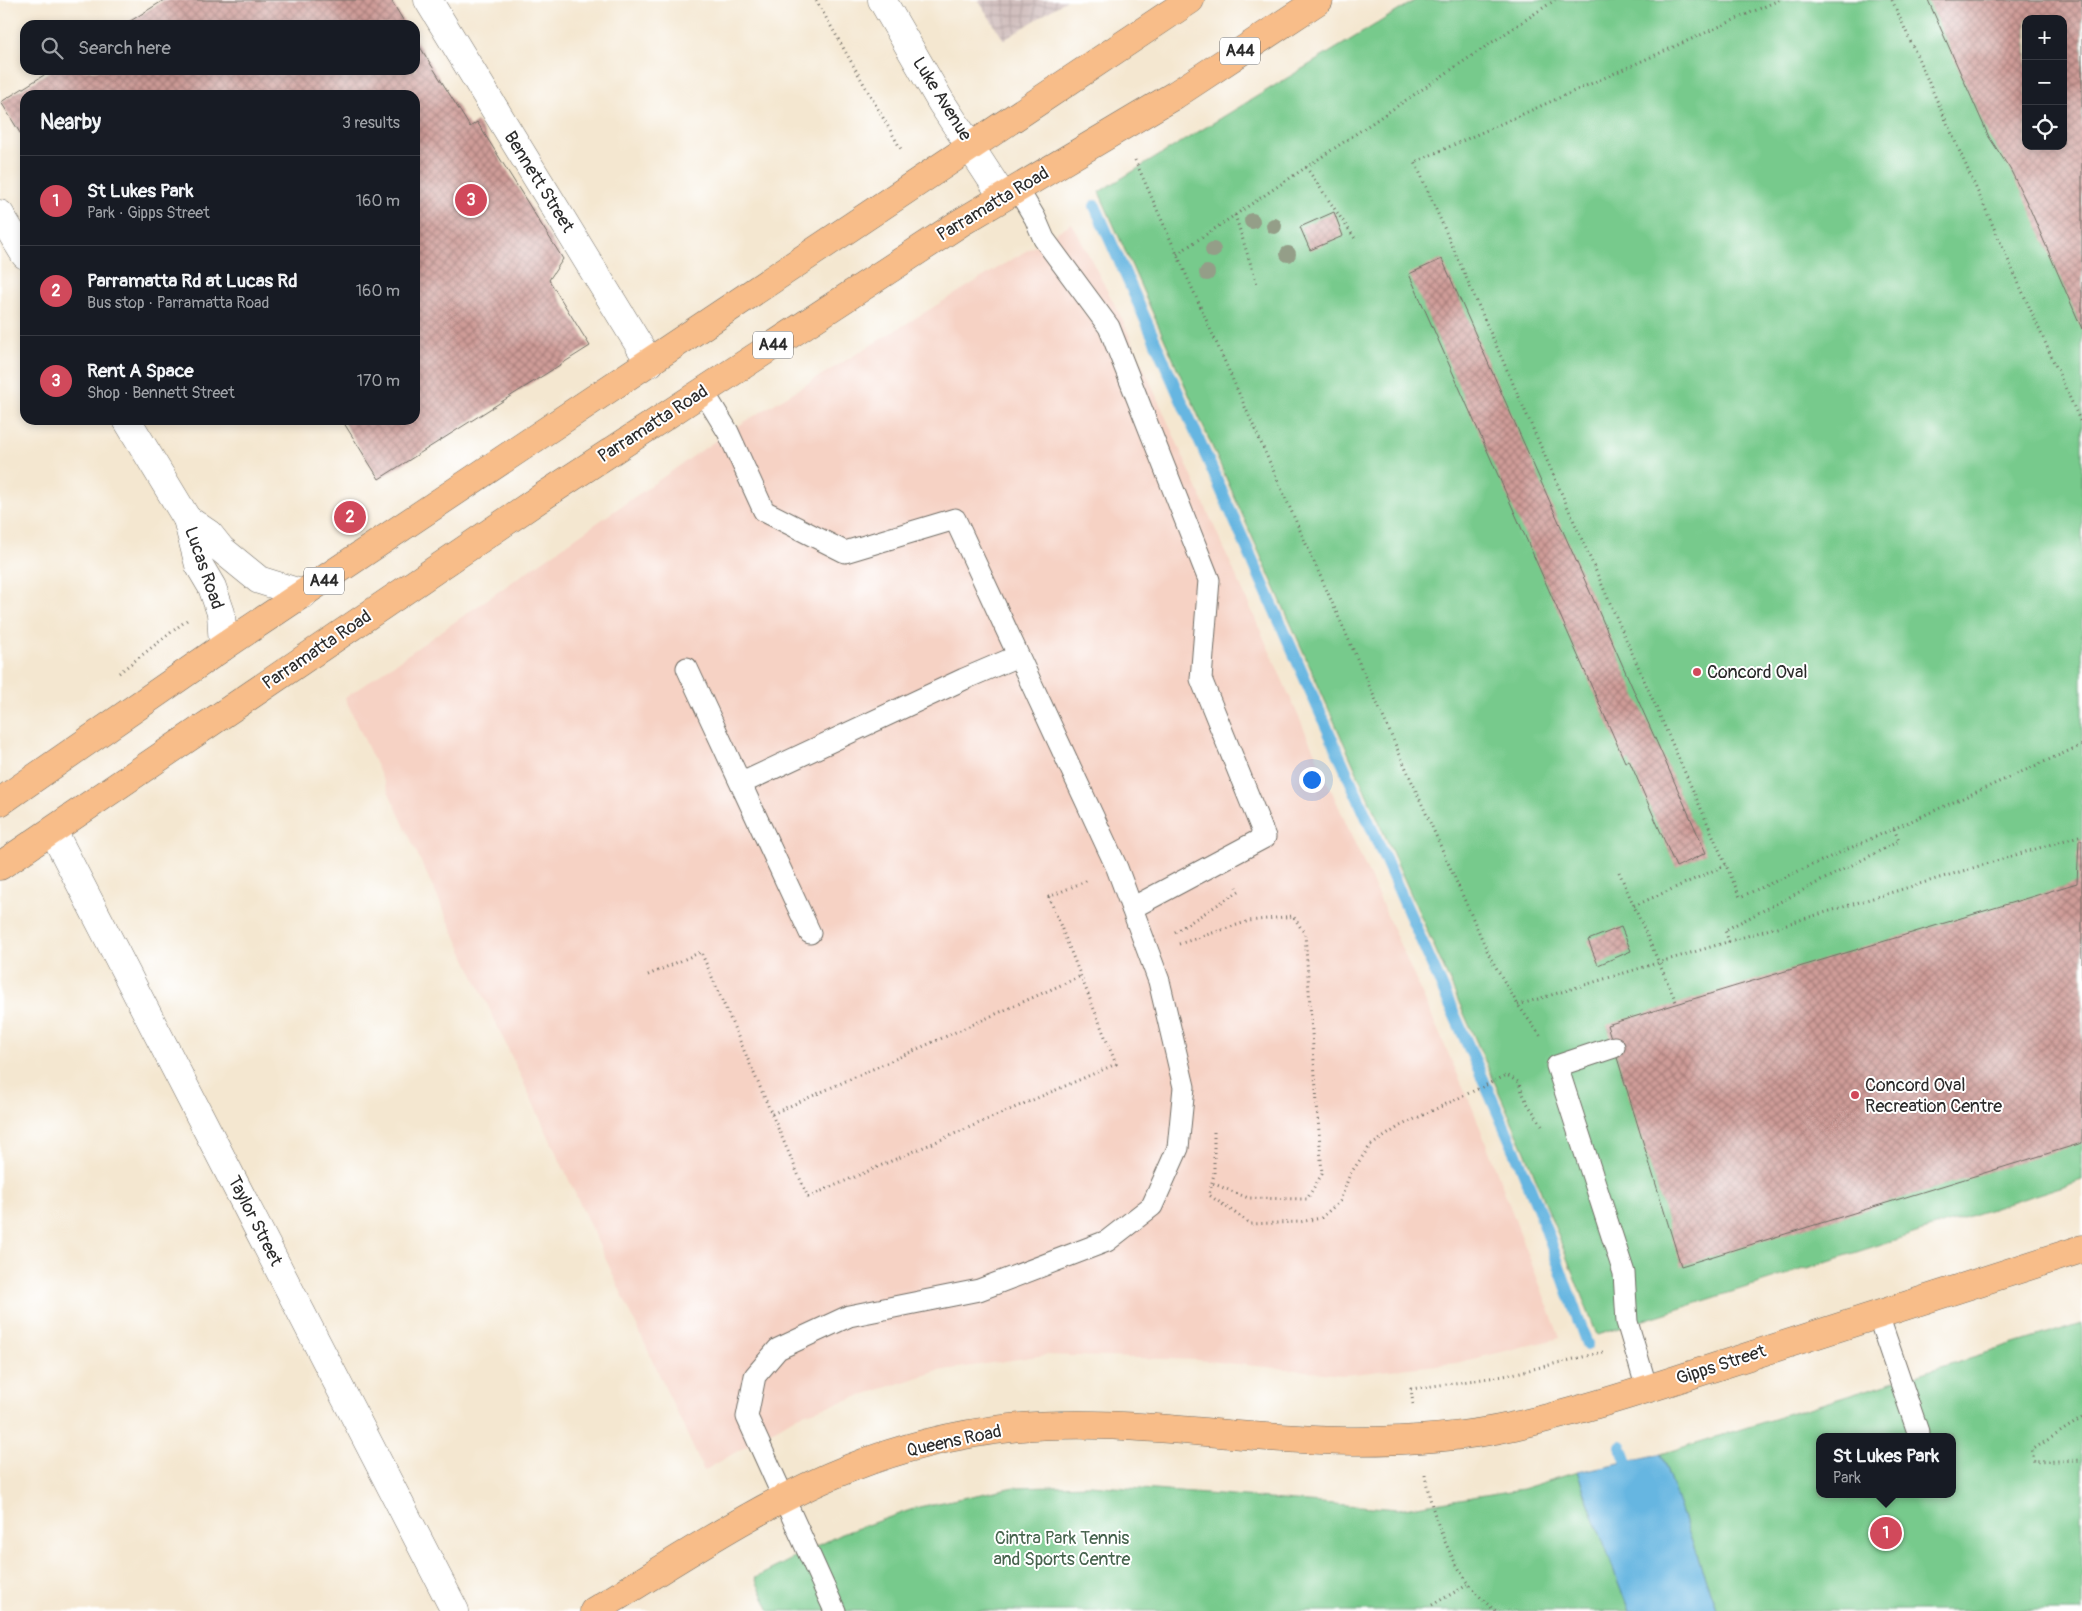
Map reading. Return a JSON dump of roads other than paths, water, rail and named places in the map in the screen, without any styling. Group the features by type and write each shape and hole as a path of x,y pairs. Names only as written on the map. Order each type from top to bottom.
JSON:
{"main road":[{"name":"A44","path":"0,802 223,647 1190,0"},
{"name":"Parramatta Road","path":"0,866 544,495 960,223 1175,95 1308,3"},
{"name":"Gipps Street","path":"1353,1441 1431,1439 1512,1426 1598,1404 2082,1249"},
{"name":"Queens Road","path":"594,1611 784,1498 851,1467 926,1443 1011,1428 1103,1424 1198,1430 1276,1438 1353,1441"}],"street":[{"name":"Bennett Street","path":"428,0 650,363"},
{"name":"Luke Avenue","path":"882,0 941,102 972,147 1010,193"},
{"path":"0,214 20,246"},
{"name":"Lucas Road","path":"130,425 187,519 199,564 212,587 221,613 223,647"},
{"name":"Lucas Road","path":"187,519 209,534 228,555 259,580 304,594"},
{"name":"Taylor Street","path":"53,831 456,1611"}],"lane":[{"path":"1010,193 1035,218 1044,239 1109,327 1209,580 1201,679 1265,838 1132,908"},
{"path":"703,391 728,432 764,511 845,552 955,519 1117,868 1158,981 1184,1087 1178,1148 1152,1206 1107,1241 979,1290 849,1316 778,1349 754,1376 747,1417 835,1611"},
{"path":"742,783 964,679 1018,656"},
{"path":"687,668 810,933"},
{"path":"1614,1047 1557,1066 1624,1273 1627,1322 1647,1389"},
{"path":"1878,1314 1918,1432"}],"water":[{"path":"1661,1454 1717,1611 1629,1611 1577,1472"}],"waterway":[{"path":"1095,206 1515,1151 1539,1210 1587,1344"},
{"path":"1621,1446 1632,1477"}],"place":[{"name":"Rent A Space","path":"471,200"},
{"name":"Parramatta Rd at Lucas Rd","path":"350,517"},
{"name":"Concord Oval","path":"1697,672"},
{"name":"Concord Oval Recreation Centre","path":"1855,1095"},
{"name":"St Lukes Park","path":"1886,1533"}],"park label":[{"name":"Cintra Park Tennis and Sports Centre","path":"1062,1548"}]}
